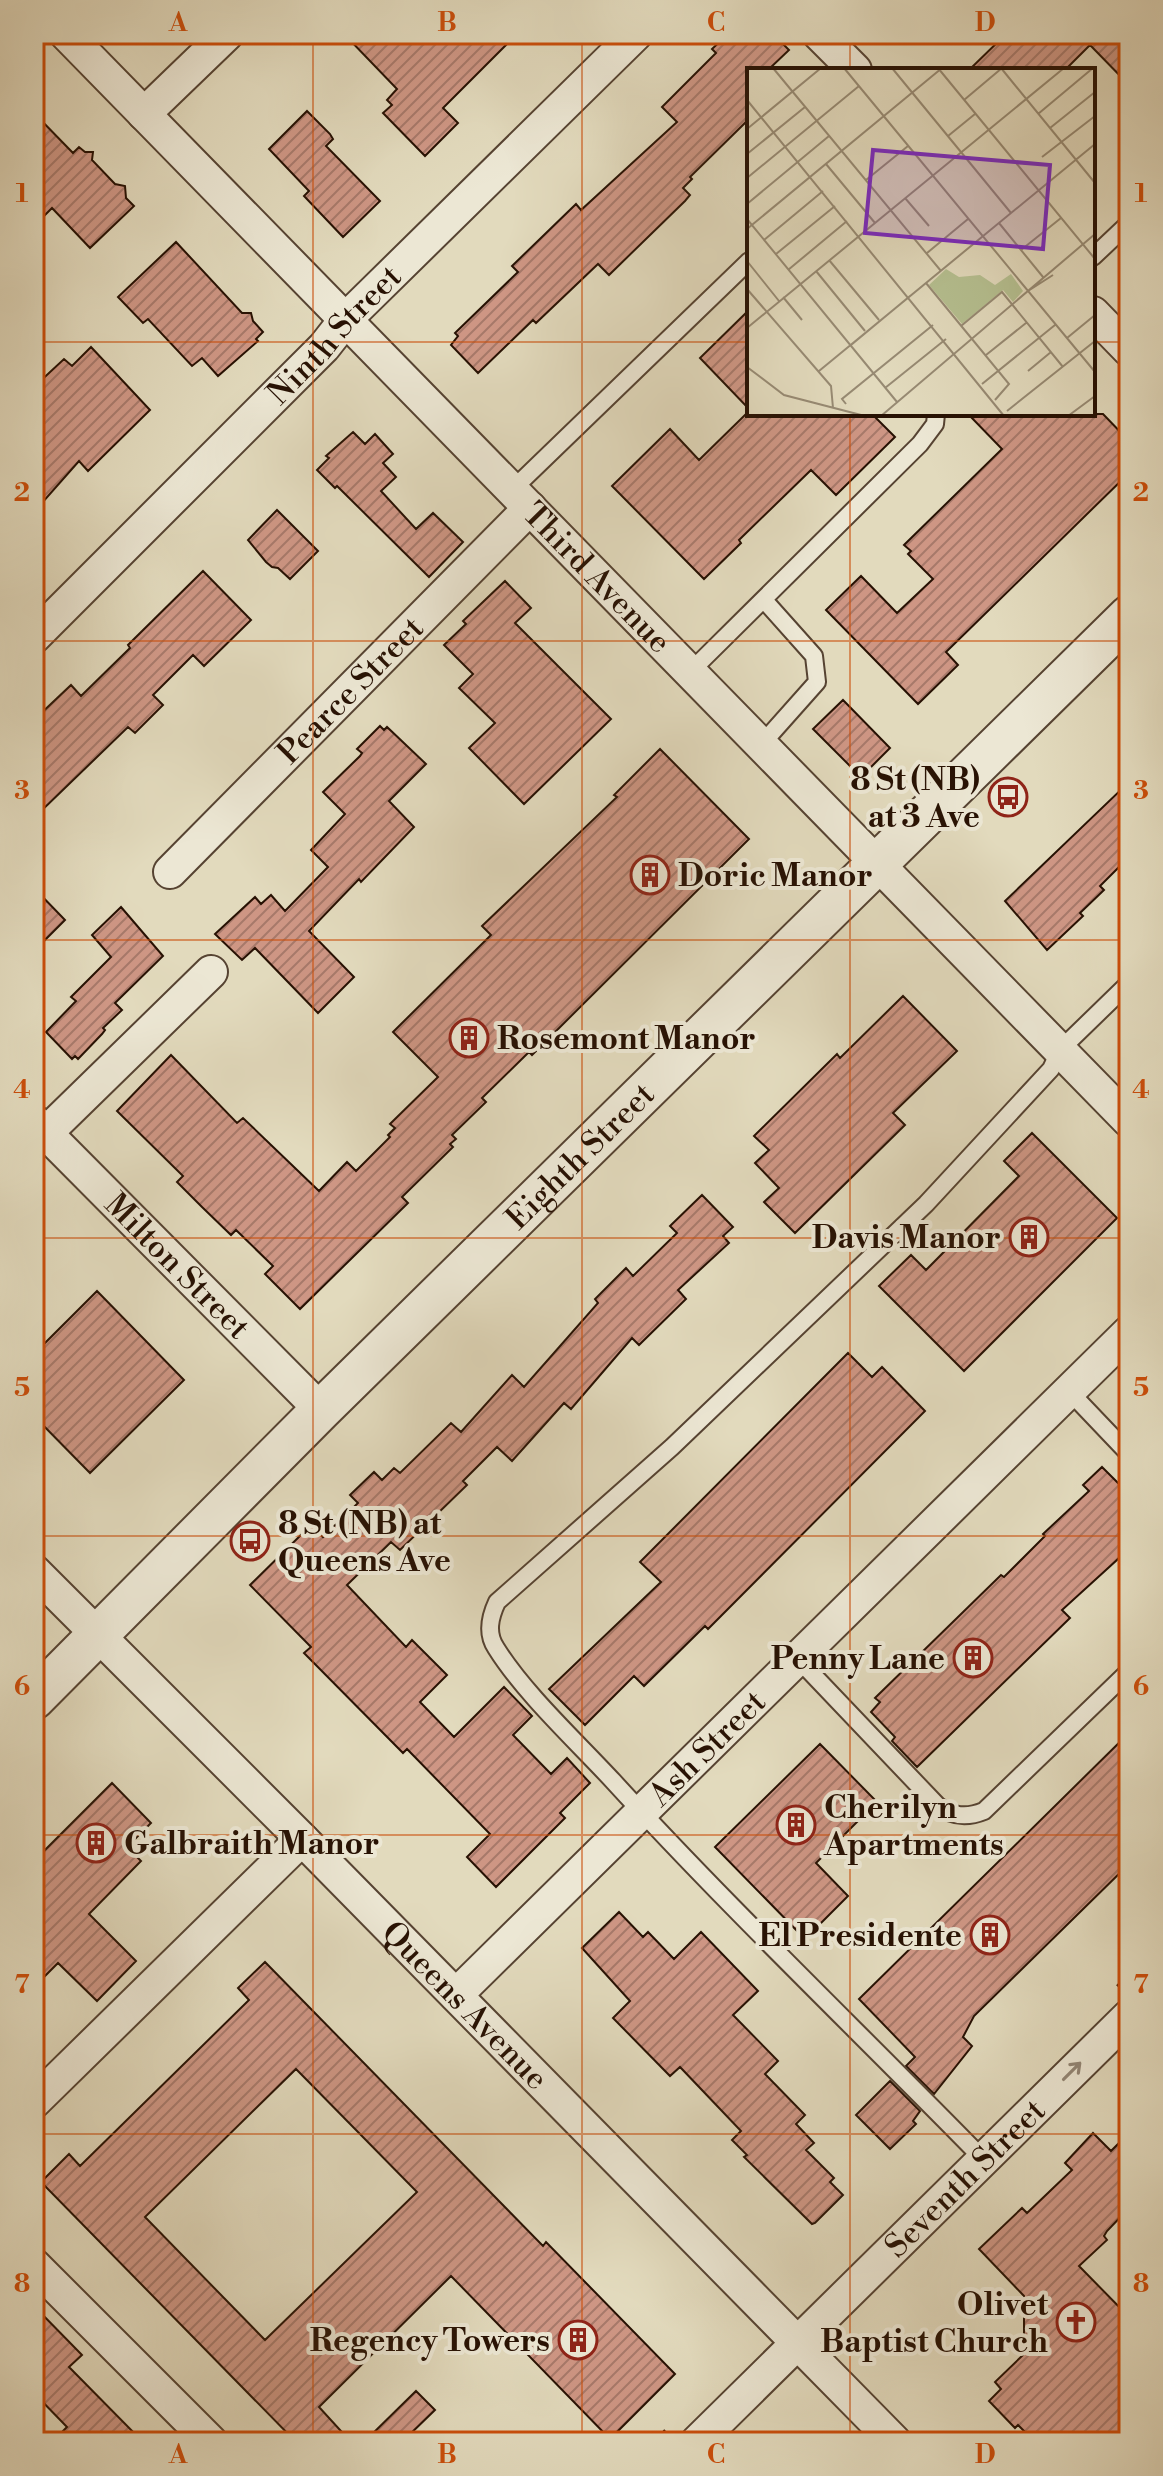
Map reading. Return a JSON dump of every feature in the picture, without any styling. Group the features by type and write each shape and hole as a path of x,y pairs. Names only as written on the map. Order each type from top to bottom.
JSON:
{"street":[{"name":"Third Avenue","path":"66,34 1129,1121"},
{"path":"144,114 227,34"},
{"name":"Ninth Street","path":"34,637 324,347 346,319 636,34"},
{"path":"819,34 853,68"},
{"path":"1095,315 1129,350"},
{"name":"Pearce Street","path":"170,872 521,499"},
{"name":"Eighth Street","path":"34,1699 321,1410 1129,616"},
{"path":"40,1127 211,972"},
{"name":"Milton Street","path":"40,1127 321,1410"},
{"name":"Ash Street","path":"456,1995 1129,1332"},
{"name":"Queens Avenue","path":"34,1571 895,2442"},
{"path":"34,2102 302,1839"},
{"name":"Seventh Street","path":"697,2442 1129,2016"},
{"path":"34,2265 211,2442"}],"lane":[{"path":"1095,255 1129,223"},
{"path":"521,499 747,263"},
{"path":"690,672 920,444 935,424 936,416"},
{"path":"761,745 817,682 814,656 764,600"},
{"path":"983,2159 642,1812 519,1678 494,1646 489,1630 497,1602 672,1447 926,1204 1051,1069 1060,1050 1129,983"},
{"path":"1069,1391 1129,1454"},
{"path":"798,1659 937,1805 946,1813 958,1816 984,1811 1129,1671"}],"building":[{"path":"344,34 517,34 443,108 458,123 425,156 383,113 392,105 387,100 397,89"},
{"path":"728,34 773,34 789,50 770,68 747,68 747,121 690,177 692,179 683,188 690,195 685,201 609,275 598,264 478,373 451,345 458,336 455,333 518,272 512,266 576,204 581,210 677,122 662,107 716,53 712,49"},
{"path":"1006,34 1129,34 1129,85 1090,45 1067,68 971,68"},
{"path":"307,111 333,139 326,146 380,201 343,237 304,196 309,191 269,149"},
{"path":"34,113 73,153 79,147 85,152 93,152 92,160 115,184 125,186 126,198 134,206 90,248 52,208 34,226"},
{"path":"176,242 242,313 251,313 253,321 263,332 256,339 258,341 218,376 202,358 192,366 148,319 143,323 118,297"},
{"path":"747,312 747,407 700,358"},
{"path":"91,347 150,410 88,471 79,461 34,512 34,387 64,359 72,366"},
{"path":"746,414 874,416 895,437 836,495 811,470 704,579 612,486 670,429 699,460"},
{"path":"1103,414 1129,441 1129,473 946,652 958,665 918,704 826,610 861,576 897,613 933,579 908,554 911,551 904,545 1002,449 970,416"},
{"path":"353,432 365,444 375,434 393,454 383,463 396,477 381,491 416,529 433,513 463,542 429,577 317,470 329,458 326,456"},
{"path":"277,510 318,551 290,579 266,562 248,540"},
{"path":"203,571 251,620 204,666 193,655 153,695 163,705 135,733 128,727 34,818 34,720 71,685 81,696"},
{"path":"505,581 531,608 515,623 611,719 524,804 469,748 495,723 459,688 473,674 444,645 466,624 463,621"},
{"path":"843,700 890,748 861,777 813,729"},
{"path":"380,726 384,730 387,727 426,764 389,801 414,827 309,931 354,977 318,1013 255,948 242,960 215,934 255,897 261,904 271,895 285,911 328,867 311,850 345,814 323,792 360,756 362,753 357,749"},
{"path":"660,749 749,839 532,1055 529,1052 482,1098 486,1102 452,1135 456,1139 450,1144 453,1147 402,1197 408,1203 300,1309 265,1274 273,1266 236,1230 231,1235 202,1207 177,1182 183,1176 117,1111 171,1055 237,1123 243,1118 319,1191 347,1162 356,1171 390,1137 388,1135 395,1128 390,1124 438,1077 393,1032 491,935 482,926 617,797 614,795"},
{"path":"1129,782 1129,857 1100,886 1104,890 1080,913 1083,916 1047,950 1005,901"},
{"path":"34,888 65,920 34,951"},
{"path":"121,907 163,956 115,1003 122,1010 103,1028 102,1034 78,1059 75,1056 72,1059 46,1032 76,1001 71,997 111,957 92,935"},
{"path":"903,996 957,1051 893,1113 905,1125 795,1233 764,1202 779,1188 755,1163 769,1150 754,1136 837,1054 840,1058"},
{"name":"Davis Manor","path":"1032,1133 1117,1218 964,1371 879,1286 911,1255 926,1270 1019,1176 1004,1161"},
{"path":"702,1195 733,1227 723,1236 729,1243 678,1290 686,1299 639,1345 632,1338 571,1409 564,1403 512,1461 497,1447 463,1481 467,1485 400,1550 391,1542 347,1585 406,1647 412,1640 447,1675 420,1702 454,1737 504,1687 532,1716 513,1735 551,1774 567,1758 590,1783 560,1813 565,1818 496,1887 467,1857 490,1834 407,1749 403,1753 304,1653 311,1647 250,1585 311,1525 323,1537 358,1503 350,1495 374,1472 382,1480 394,1468 400,1473 451,1423 461,1432 512,1375 524,1387 598,1303 595,1299 626,1268 633,1276 677,1233 670,1226"},
{"path":"97,1291 184,1380 90,1473 34,1416 34,1354"},
{"path":"848,1353 872,1377 882,1367 925,1411 708,1629 705,1626 644,1686 634,1676 585,1725 549,1689 661,1582 640,1562"},
{"name":"Penny Lane","path":"1102,1467 1129,1494 1129,1549 1062,1610 1070,1618 917,1767 892,1741 895,1737 871,1712 880,1702 875,1698 1045,1536 1043,1534 1089,1491 1083,1485"},
{"name":"El Presidente","path":"1129,1733 1129,1864 974,2016 963,2037 972,2046 934,2094 906,2066 915,2057 859,1999"},
{"name":"Cherilyn Apartments","path":"820,1744 877,1802 816,1863 848,1896 805,1939 715,1847"},
{"path":"112,1783 151,1823 127,1847 141,1861 89,1914 136,1961 97,2001 58,1963 34,1987 34,1861"},
{"path":"619,1912 643,1937 648,1932 674,1959 701,1932 758,1991 733,2015 778,2061 765,2074 805,2115 796,2124 814,2143 806,2150 834,2178 830,2182 843,2195 815,2223 812,2224 744,2157 747,2155 732,2140 741,2131 680,2067 670,2076 613,2018 630,2001 582,1948"},
{"path":"265,1962 543,2246 546,2242 675,2374 610,2439 451,2276 319,2407 351,2442 296,2442 41,2182 69,2154 80,2166 249,2000 238,1988","holes":["296,2069 417,2192 265,2340 145,2217"]},
{"path":"890,2081 920,2111 913,2121 916,2124 890,2149 856,2115"},
{"name":"Olivet Baptist Church","path":"1093,2133 1111,2151 1129,2133 1129,2208 1107,2231 1104,2236 1107,2240 1079,2266 1129,2317 1129,2442 1035,2442 1018,2425 1015,2428 989,2401 1001,2389 995,2382 1024,2354 1024,2296 979,2249 1022,2208 1027,2213 1072,2170 1065,2163"},
{"path":"34,2306 82,2355 69,2367 143,2442 52,2442 67,2427 34,2393"},
{"path":"416,2391 435,2410 402,2442 364,2442"}],"place":[{"name":"8 St (NB) at 3 Ave","path":"1008,797"},
{"name":"Doric Manor","path":"650,875"},
{"name":"Rosemont Manor","path":"469,1038"},
{"name":"Davis Manor","path":"1029,1237"},
{"name":"8 St (NB) at Queens Ave","path":"250,1541"},
{"name":"Penny Lane","path":"973,1658"},
{"name":"Cherilyn Apartments","path":"796,1825"},
{"name":"Galbraith Manor","path":"96,1843"},
{"name":"El Presidente","path":"990,1935"},
{"name":"Olivet Baptist Church","path":"1076,2322"},
{"name":"Regency Towers","path":"578,2340"}]}
